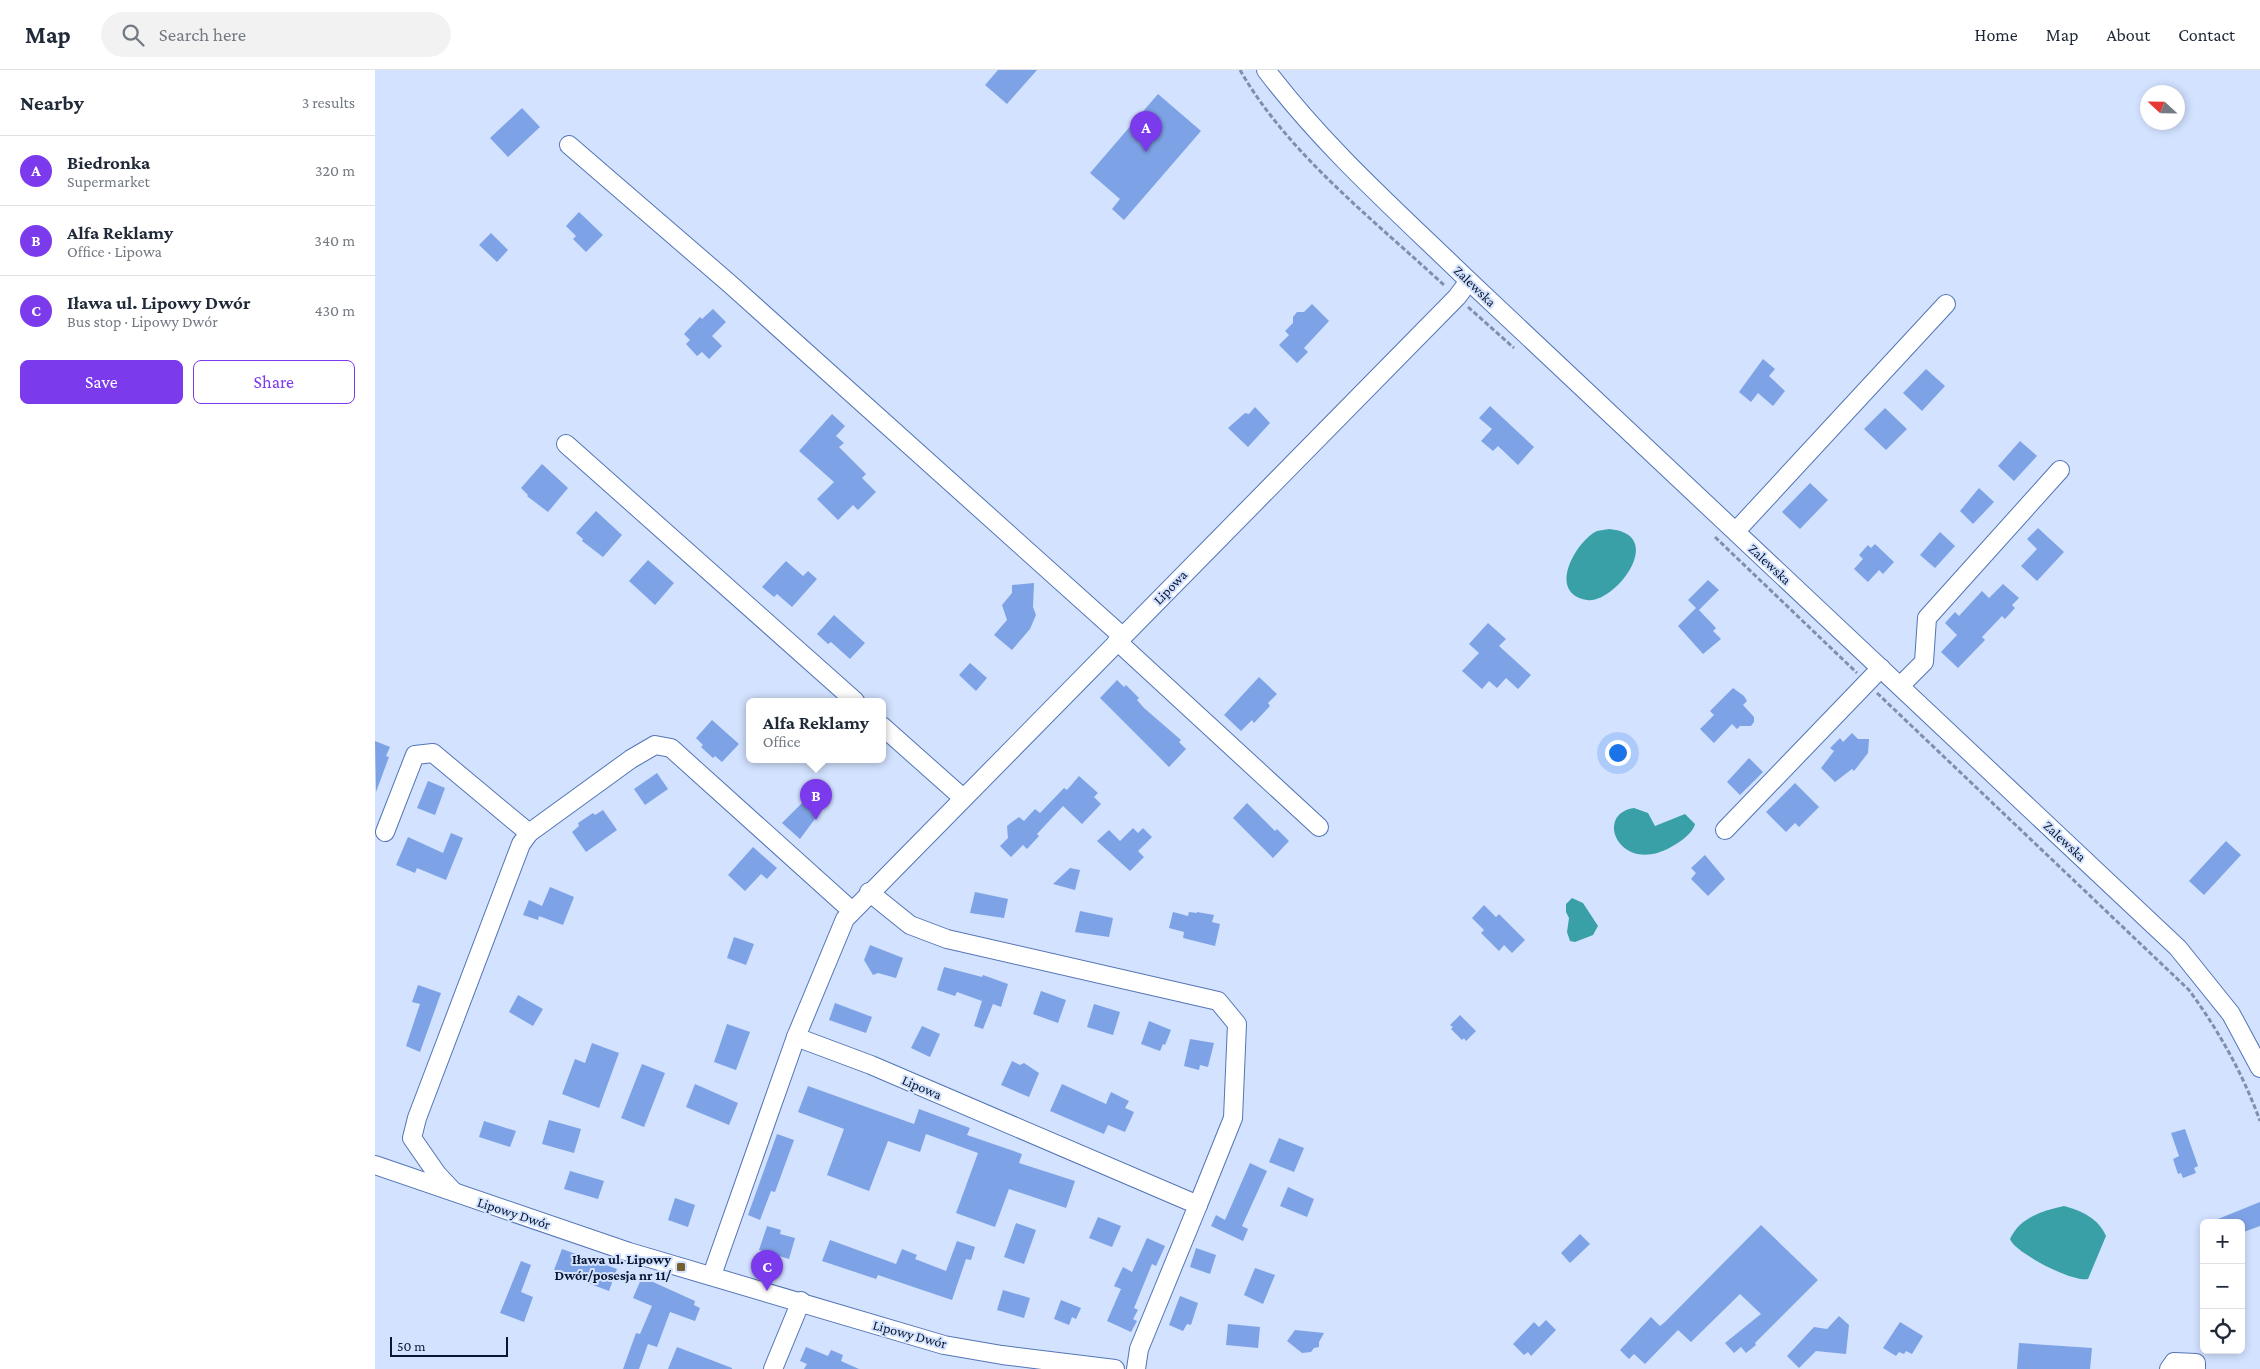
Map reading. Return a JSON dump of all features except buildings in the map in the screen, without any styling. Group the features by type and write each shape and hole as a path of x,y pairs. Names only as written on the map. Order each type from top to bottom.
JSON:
{"street":[{"name":"Zalewska","path":"1266,70 1294,106 1353,168 1469,281 1901,685 2178,948 2231,1014 2260,1068"},
{"path":"569,145 751,302 1120,639 1319,827"},
{"name":"Lipowa","path":"1198,1205 871,1065 796,1037 845,919 852,911 1457,297 1469,281"},
{"path":"1736,532 1946,304"},
{"path":"565,444 852,698"},
{"path":"1901,685 1924,662 1927,618 2060,470"},
{"path":"1725,830 1881,668"},
{"path":"886,730 963,798"},
{"path":"457,1195 437,1174 411,1138 521,844 529,833 631,759 655,745 671,748 852,911"},
{"path":"385,832 415,755 433,753 529,833"},
{"path":"869,892 910,925 947,939 1218,1001 1237,1024 1233,1118 1139,1349 1136,1369"},
{"path":"712,1276 796,1037"},
{"name":"Lipowy Dwór","path":"375,1165 457,1195 629,1252 801,1301 944,1345 1002,1355 1115,1369"},
{"path":"773,1369 801,1301"},
{"path":"2169,1369 2174,1362 2199,1367"}],"path":[{"path":"1240,70 1258,101 1336,185 1515,349"},
{"path":"1709,531 2189,990 2215,1026 2250,1094 2260,1121"}],"shaded area":[{"path":"1609,529 1626,534 1635,543 1636,555 1631,568 1622,581 1610,592 1598,599 1587,600 1575,595 1568,588 1569,567 1574,555 1589,537 1597,531"},
{"path":"1634,808 1648,813 1655,826 1685,814 1695,824 1687,836 1671,847 1653,854 1638,854 1626,849 1618,841 1614,831 1615,821 1622,813"},
{"path":"1572,898 1583,903 1598,926 1593,935 1575,942 1570,941 1567,932 1569,918 1566,912 1566,904"},
{"path":"2064,1206 2089,1216 2099,1224 2106,1236 2088,1279 2081,1279 2058,1272 2046,1266 2022,1252 2010,1239 2014,1231 2026,1220 2048,1210"}],"place":[{"name":"Biedronka","path":"1146,152"},
{"name":"Alfa Reklamy","path":"816,820"},
{"name":"Iława ul. Lipowy Dwór/posesja nr 11/","path":"681,1267"},
{"name":"Iława ul. Lipowy Dwór","path":"767,1291"}]}
